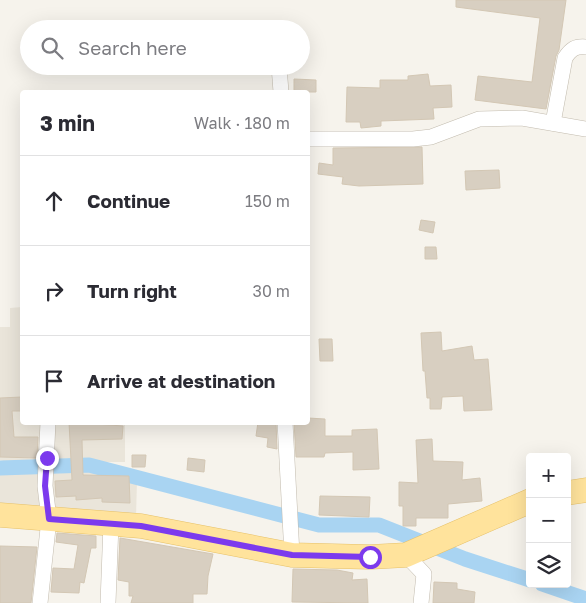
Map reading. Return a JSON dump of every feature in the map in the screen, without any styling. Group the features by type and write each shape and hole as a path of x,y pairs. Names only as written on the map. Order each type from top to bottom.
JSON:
{"main road":[{"path":"571,492 586,490"},
{"path":"0,516 141,526 292,555 370,557 406,555 526,502"}],"street":[{"path":"553,123 565,58 570,50 578,46 586,47"},
{"path":"280,75 281,90"},
{"path":"310,140 413,139 431,137 479,119 522,118 586,129"},
{"path":"40,603 49,519 45,486 48,425"},
{"path":"285,425 292,555"},
{"path":"108,603 111,524"},
{"path":"406,555 424,574 421,603"}],"shaded area":[{"path":"20,307 20,425 125,425 125,462 7,462 0,460 0,327 10,327 10,308"},
{"path":"0,467 96,471 137,481 136,517 0,507"}],"building":[{"path":"456,0 566,0 559,50 556,56 546,109 475,100 478,76 532,82 540,18 456,7"},
{"path":"428,74 430,86 451,85 452,107 433,108 434,119 381,121 381,126 361,128 360,122 346,122 347,87 380,88 380,80 408,80 408,76"},
{"path":"294,79 316,80 316,92 294,90"},
{"path":"422,147 423,184 359,186 342,184 343,177 318,174 319,163 333,165 333,148"},
{"path":"499,170 500,188 466,190 465,171"},
{"path":"421,220 435,222 433,233 419,230"},
{"path":"425,247 436,247 437,259 425,259"},
{"path":"441,332 442,351 472,346 474,360 488,359 492,410 464,411 463,396 442,397 441,409 430,409 430,398 427,398 425,371 423,371 421,333"},
{"path":"319,339 332,339 333,361 320,361"},
{"path":"20,397 20,411 12,411 14,437 38,437 37,458 0,457 0,398"},
{"path":"310,418 325,419 325,436 352,436 352,430 377,429 379,469 353,470 353,452 325,453 324,457 296,457 294,425 310,425"},
{"path":"69,425 123,426 122,439 82,440 83,475 129,476 130,503 102,502 102,498 76,500 76,496 56,497 55,481 72,480"},
{"path":"258,425 276,425 277,449 267,447 268,438 256,436"},
{"path":"432,439 433,461 463,462 462,480 480,478 482,501 448,504 448,518 416,518 416,526 403,526 403,506 399,506 399,482 418,483 416,440"},
{"path":"132,455 146,455 145,467 132,467"},
{"path":"188,458 205,460 204,472 187,470"},
{"path":"320,496 370,497 369,517 319,515"},
{"path":"57,533 96,536 96,548 91,548 84,583 80,582 79,593 51,592 53,568 74,569 78,545 56,542"},
{"path":"120,538 213,554 208,576 207,594 193,594 193,603 131,603 133,596 129,596 129,582 118,580"},
{"path":"0,546 37,547 31,603 0,603"},
{"path":"293,569 337,570 353,573 352,580 367,579 368,603 292,602"},
{"path":"434,582 457,583 457,589 475,592 474,603 433,603"}],"waterway":[{"path":"0,468 89,465 319,525 379,525 465,559 526,579"},
{"path":"554,588 586,599"}],"route":[{"path":"47,458 45,486 49,519 141,526 292,555 370,557"}]}
